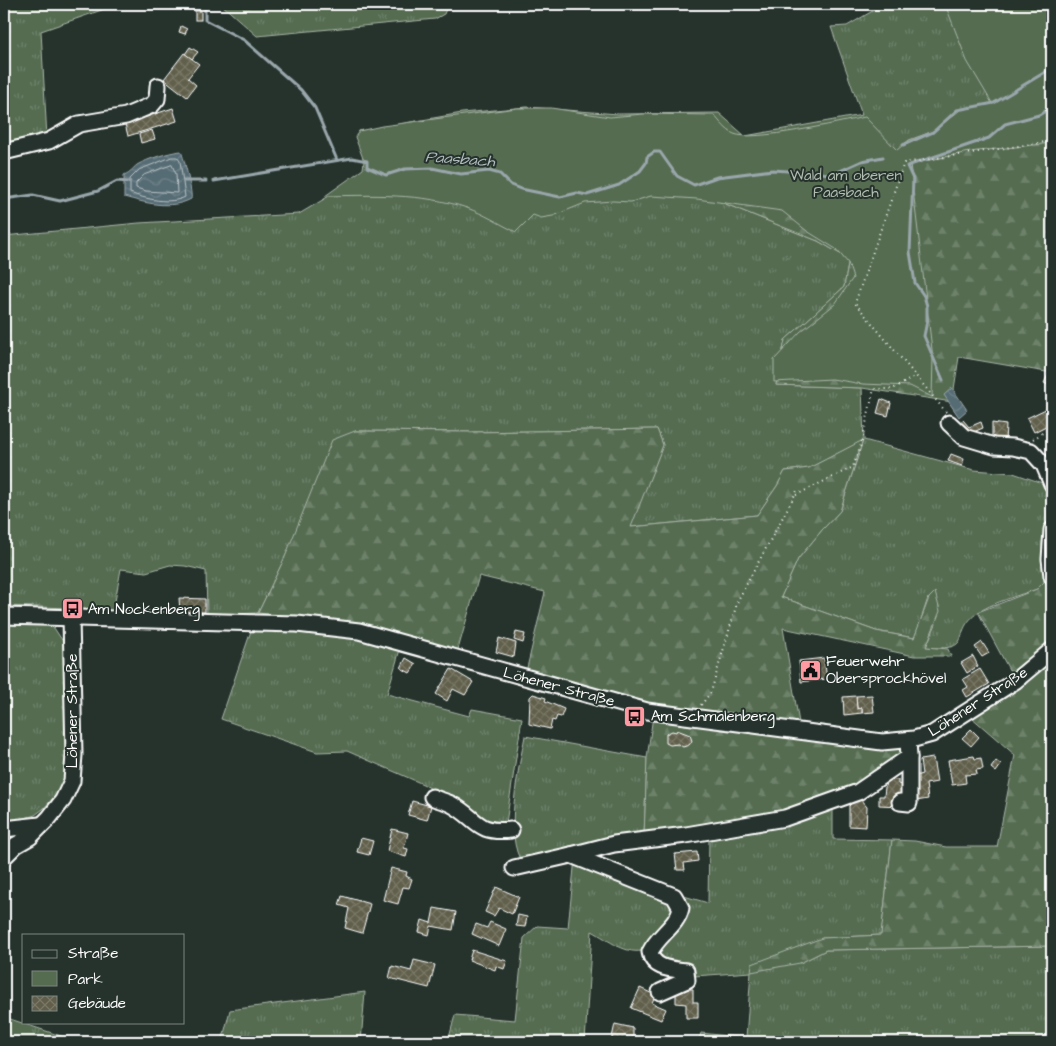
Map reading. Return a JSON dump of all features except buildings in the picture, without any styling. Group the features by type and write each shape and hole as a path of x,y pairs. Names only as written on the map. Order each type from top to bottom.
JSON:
{"street":[{"path":"4,152 50,141 79,124 126,116 152,105 157,99 158,86"},
{"path":"949,419 964,437 994,446 1014,446 1031,451 1044,465 1052,484"},
{"path":"1052,530 1050,559 1052,576"},
{"name":"Löhener Straße","path":"4,616 297,624 359,631 638,708 882,742 908,740 932,734 1015,681 1052,650"},
{"name":"Löhener Straße","path":"4,857 10,845 30,837 57,809 72,781 74,755 71,617"},
{"path":"900,802 909,803 908,740"},
{"path":"514,868 614,844 686,836 785,818 858,792 909,757"},
{"path":"432,798 452,805 484,829 496,832 511,830"},
{"path":"4,829 40,825"},
{"path":"571,855 614,874 658,888 674,896 679,902 681,908 679,916 654,944 650,952 655,964 686,971 687,980 660,992"}],"path":[{"path":"949,419 855,303 904,163 1052,141"},
{"path":"794,495 853,467 862,441 874,389 893,389 916,376"},
{"path":"1031,451 1030,446 1036,437 1052,428"},
{"path":"692,717 711,692 738,600 798,489"}],"green space":[{"path":"4,4 119,4 41,31 47,138 4,146"},
{"path":"221,4 448,4 444,14 435,19 257,36"},
{"path":"889,4 1052,4 1052,120 698,193 818,241 849,259 844,287 785,340 776,385 862,388 864,440 974,470 1013,473 1051,486 1051,522 1044,582 1037,589 997,603 976,614 968,621 957,644 941,648 926,647 936,624 928,598 915,638 876,631 781,597 798,559 840,511 863,441 809,468 785,471 757,515 630,527 663,445 657,429 471,432 355,431 285,557 258,613 207,615 206,571 170,565 146,572 121,569 113,612 73,608 4,606 4,236 139,223 299,214 373,170 359,131 462,113 527,107 618,114 719,113 745,136 862,115 831,27 847,26 881,6"},
{"name":"Wald am oberen Paasbach","path":"945,4 1052,4 1052,143 969,152 910,164 933,358 932,397 910,386 863,384 832,379 774,382 774,360 800,332 835,304 853,278 848,263 836,249 807,231 782,211 697,199 651,196 631,202 585,203 553,216 541,218 533,215 516,232 473,210 450,203 415,197 325,196 363,169 364,161 355,137 359,131 382,126 517,108 551,108 610,117 643,114 714,115 731,133 744,136 798,130 865,117 897,150 909,140 934,131 960,110 992,103 967,61"},
{"path":"1052,120 1052,373 959,357 952,402 862,388 776,385 785,340 844,287 849,259 818,241 698,193 862,161"},
{"path":"657,429 663,445 631,527 757,515 785,471 809,468 863,440 840,511 798,559 781,597 876,631 914,638 929,598 935,592 940,611 926,647 948,649 951,656 914,656 783,628 799,723 653,707 526,672 545,592 479,576 457,653 295,617 258,613 285,557 332,440 355,431 471,432"},
{"path":"1047,564 1052,605 1052,645 1013,677 978,612 1037,589 1044,582"},
{"path":"4,624 47,625 54,628 66,646 67,770 60,791 43,809 35,815 16,821 4,819"},
{"path":"252,628 358,636 401,646 387,694 469,716 472,709 522,718 506,823 496,830 425,785 347,751 317,752 221,719"},
{"path":"1052,658 1052,946 826,950 800,963 751,972 752,964 822,938 881,935 892,840 915,841 946,847 997,847 1015,755 970,716"},
{"path":"653,716 905,744 903,755 862,785 781,814 644,836 647,758"},
{"path":"525,736 647,758 644,836 523,864 517,852 513,820 516,783"},
{"path":"833,807 833,839 892,840 881,935 822,938 800,963 826,950 1052,946 1052,1042 698,1042 701,1033 746,1038 751,972 694,976 657,961 655,947 672,928 677,894 708,903 709,837"},
{"path":"575,858 643,884 679,908 646,950 632,951 625,949 592,931 585,1042 448,1042 455,1015 515,1020 524,938 537,926 568,928"},
{"path":"365,992 361,1042 222,1042 230,1010"},
{"path":"4,1017 79,1042 4,1042"}],"water":[{"path":"181,151 190,183 191,199 166,205 124,197 124,175 147,160"},
{"path":"952,388 967,410 959,417 944,395"}],"waterway":[{"path":"205,4 205,20 244,40 301,90 315,108 337,160"},
{"name":"Paasbach","path":"903,145 933,132 957,110 994,103 1052,68"},
{"path":"943,380 924,336 927,306 924,296 915,283 910,252 913,179 907,166 989,138 1005,124 1039,115 1052,107"},
{"name":"Paasbach","path":"214,181 352,158 367,161 367,167 386,175 405,169 432,168 461,174 489,171 500,174 511,185 521,189 560,197 577,193 587,195 619,185 640,171 646,163 647,157 654,152 660,152 677,176 694,185 717,177 773,170 833,174 862,161 883,157"},
{"name":"Paasbach","path":"4,199 33,195 60,201 98,191 117,181 128,182"},
{"name":"Paasbach","path":"184,181 206,181"}],"place":[{"name":"Am Nockenberg","path":"72,609"},
{"name":"Feuerwehr Obersprockhövel","path":"810,670"},
{"name":"Am Schmalenberg","path":"635,716"}]}
